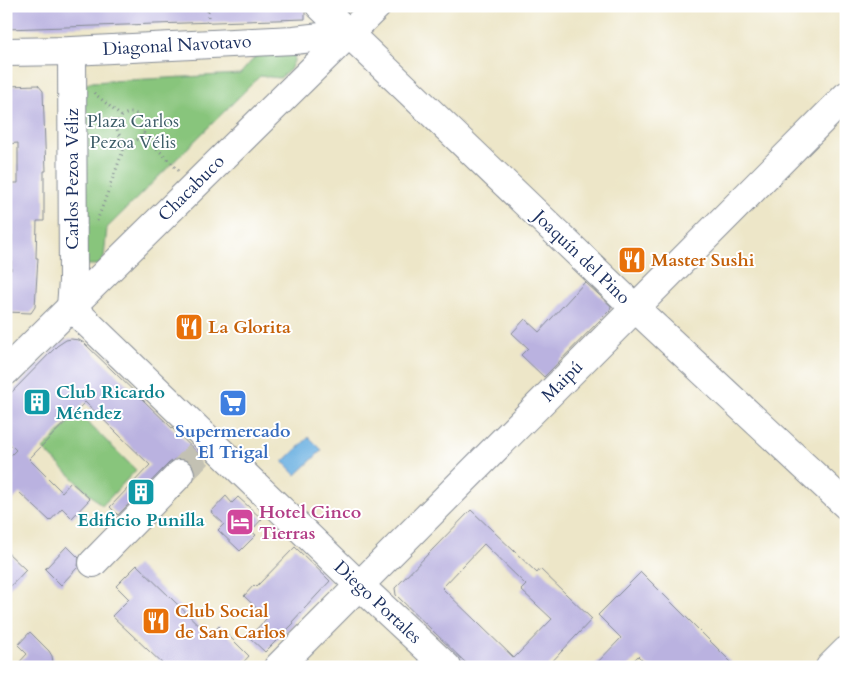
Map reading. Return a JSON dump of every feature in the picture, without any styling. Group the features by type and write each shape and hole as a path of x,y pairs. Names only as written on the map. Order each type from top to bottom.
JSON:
{"street":[{"name":"Joaquín del Pino","path":"320,6 635,308 846,505"},
{"name":"Chacabuco","path":"6,371 377,6"},
{"name":"Diagonal Navotavo","path":"6,52 72,51 294,40 348,34"},
{"name":"Carlos Pezoa Véliz","path":"71,307 73,281 72,51"},
{"name":"Maipú","path":"278,667 846,96"},
{"name":"Diego Portales","path":"71,307 205,448 359,584 447,667"},
{"path":"93,564 180,474"},
{"path":"830,667 846,651"}],"path":[{"path":"125,114 138,115 144,121 145,130 143,134 133,141 124,139 117,129 119,120 125,114"},
{"path":"143,134 193,186"}],"green space":[{"name":"Plaza Carlos Pezoa Vélis","path":"291,47 295,59 290,70 280,78 260,76 107,228 104,258 99,265 85,265 82,86 91,82 240,74 263,48"},
{"path":"78,413 136,470 102,506 43,449"}],"water":[{"path":"309,437 322,450 296,475 283,462"}],"building":[{"path":"6,6 305,6 305,19 6,29"},
{"path":"38,85 43,91 46,171 44,171 44,221 37,221 36,258 38,258 35,307 31,313 6,312 6,270 11,270 12,235 6,235 6,183 18,183 18,143 6,144 6,86"},
{"path":"585,282 611,306 610,310 544,377 521,355 528,348 512,333 525,319 539,332"},
{"path":"71,339 84,343 202,457 193,466 183,459 175,459 169,463 118,515 110,507 150,465 85,402 29,459 62,492 71,482 90,499 72,518 62,508 50,521 20,493 6,507 6,460 16,450 6,440 6,398 57,346"},
{"name":"Hotel Cinco Tierras","path":"226,496 232,503 238,497 262,519 251,531 256,535 240,551 218,530 224,524 211,512"},
{"path":"471,510 537,573 540,569 592,619 547,667 470,667 396,595 395,588","holes":["484,544 526,585 521,590 552,619 514,658 442,588"]},
{"path":"67,546 79,558 78,567 61,585 45,569"},
{"path":"295,547 330,581 292,622 294,623 265,652 249,637 267,618 244,596 254,585 256,587"},
{"path":"6,551 26,570 6,591"},
{"name":"Club Social de San Carlos","path":"137,565 210,636 219,626 249,656 239,667 166,667 112,616 129,599 116,586"},
{"path":"641,572 736,667 649,667 638,656 628,667 593,667 621,638 598,615"},
{"path":"30,632 52,656 53,662 48,667 15,667 27,654 18,645"}],"tunnel":[{"path":"180,474 199,454"}],"place":[{"name":"Master Sushi","path":"632,260"},
{"name":"La Glorita","path":"189,327"},
{"name":"Club Ricardo Méndez","path":"37,402"},
{"name":"Supermercado El Trigal","path":"233,403"},
{"name":"Edificio Punilla","path":"141,492"},
{"name":"Hotel Cinco Tierras","path":"240,522"},
{"name":"Club Social de San Carlos","path":"156,621"}]}
